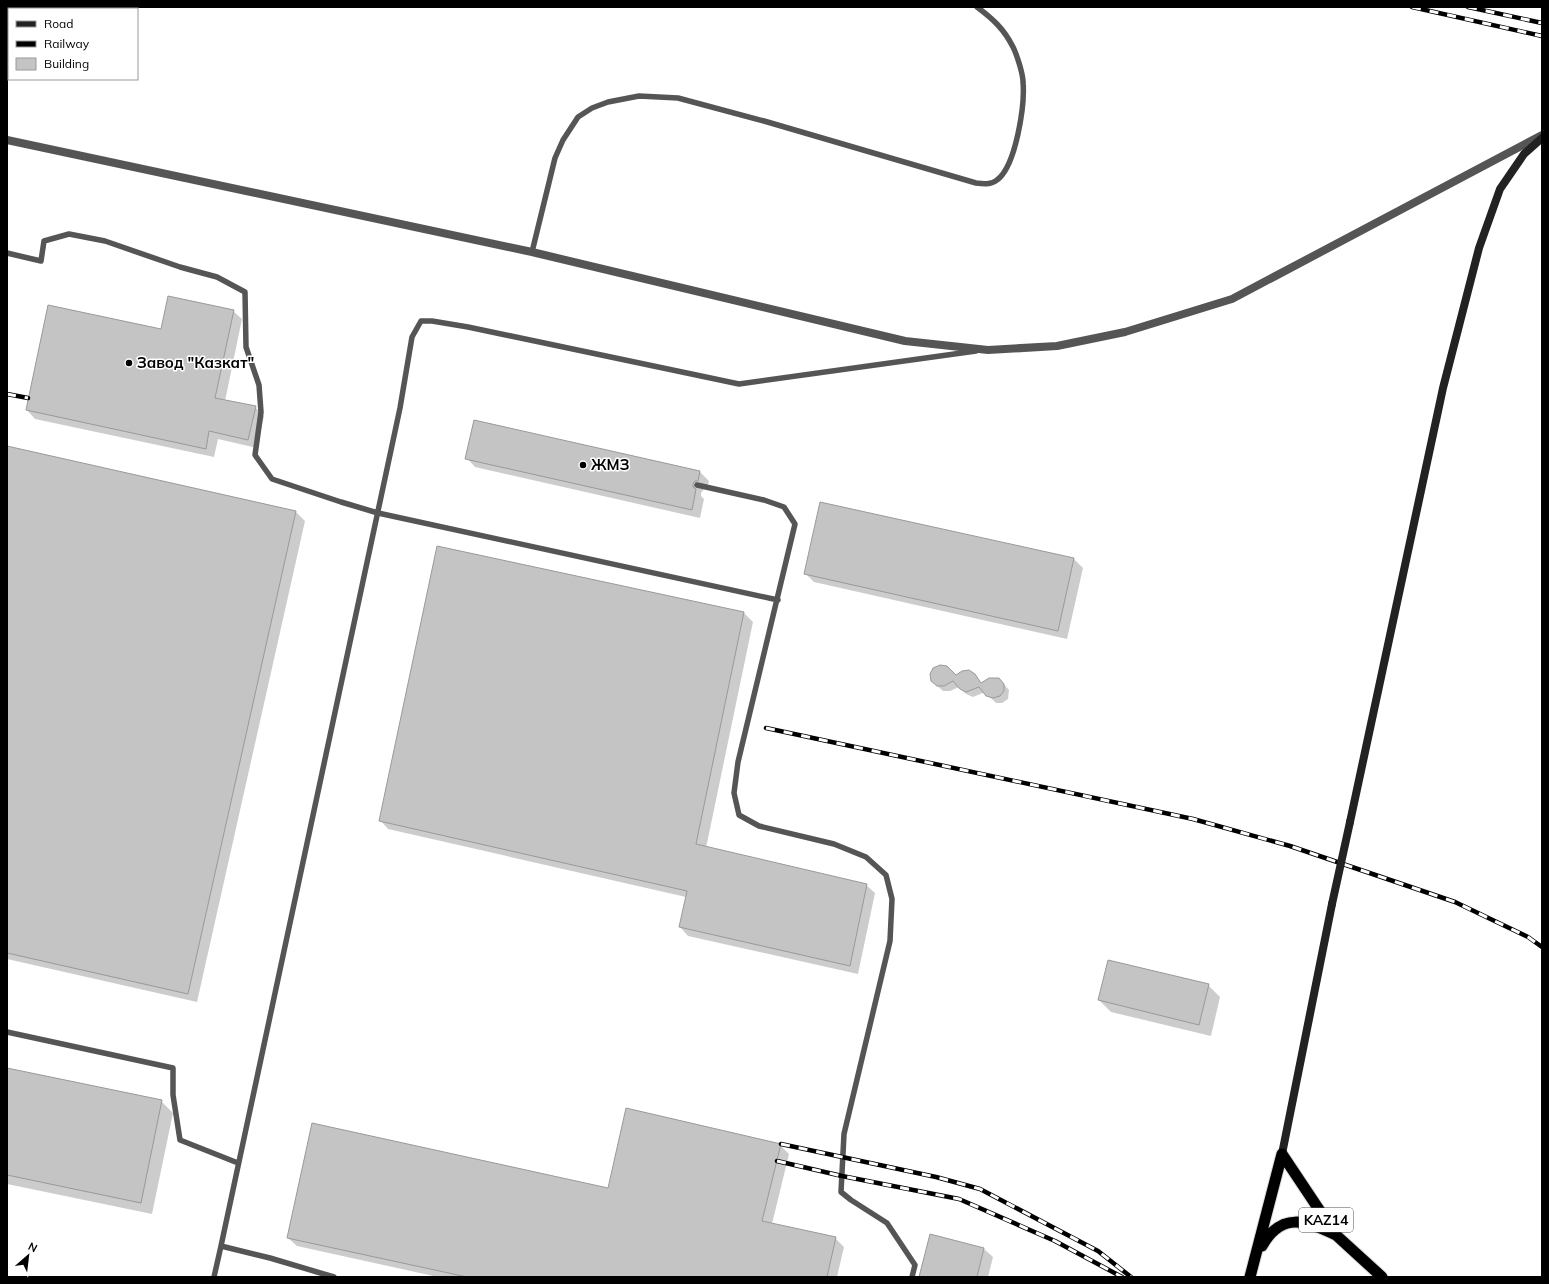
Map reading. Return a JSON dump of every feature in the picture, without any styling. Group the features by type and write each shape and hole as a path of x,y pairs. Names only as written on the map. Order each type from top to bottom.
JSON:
{"highway":[{"name":"KAZ14","path":"1282,1154 1336,1235 1382,1277"},
{"name":"KAZ14","path":"1250,1277 1282,1154"},
{"name":"KAZ14","path":"1256,1255 1267,1236 1277,1227 1295,1221 1311,1224 1336,1235"}],"main road":[{"path":"1282,1154 1332,904 1443,388 1479,248 1500,189 1524,154 1542,138"}],"street":[{"path":"7,140 532,252 904,341 988,350 1057,346 1125,332 1232,299 1542,135"}],"lane":[{"path":"532,252 555,158 563,140 578,117 592,108 608,102 639,96 678,98 764,121 976,183 990,184 998,180 1008,167 1014,154 1023,105 1023,81 1013,48 998,24 976,7"},
{"path":"7,253 41,261 44,241 69,234 105,240 180,267 217,278 245,292 246,347 259,385 262,412 255,455 272,479 378,513 778,600"},
{"path":"214,1277 378,513 400,408 412,338 421,321 432,321 468,327 739,384 988,350"},
{"path":"697,485 764,500 784,507 795,524 738,762 734,793 739,815 759,826 834,844 866,857 886,875 892,899 890,941 844,1134 841,1192 887,1223 915,1265 912,1277"},
{"path":"7,1032 173,1068 173,1094 180,1140 238,1163"},
{"path":"221,1246 270,1258 334,1277"}],"building":[{"name":"Завод \"Казкат\"","path":"168,296 234,310 215,398 256,406 248,440 209,431 206,449 26,410 48,305 161,329"},
{"name":"ЖМЗ","path":"474,420 700,471 698,481 695,481 693,484 693,487 696,489 692,510 465,459"},
{"path":"7,446 296,511 188,994 7,953"},
{"path":"820,502 1074,558 1058,631 804,574"},
{"path":"437,546 744,612 696,844 867,884 850,966 679,927 687,891 379,821"},
{"path":"940,665 947,666 956,675 962,671 969,670 975,674 981,683 989,678 999,678 1004,684 1004,691 1000,696 993,698 986,696 979,687 966,692 960,689 953,681 944,686 937,686 931,681 930,674 933,668"},
{"path":"1108,960 1209,984 1199,1025 1098,1000"},
{"path":"7,1068 162,1100 141,1203 7,1175"},
{"path":"626,1108 781,1144 762,1221 836,1237 827,1277 467,1277 287,1238 312,1123 608,1188"},
{"path":"930,1234 984,1248 977,1277 919,1277"}],"railway":[{"path":"1412,7 1542,36"},
{"path":"1468,7 1542,23"},
{"path":"7,394 28,398"},
{"path":"766,728 1193,819 1290,846 1455,902 1528,937 1542,947"},
{"path":"781,1144 936,1177 980,1189 1098,1251 1131,1277"},
{"path":"777,1161 842,1176 959,1199 1055,1241 1122,1277"}],"place":[{"name":"Завод \"Казкат\"","path":"129,363"},
{"name":"ЖМЗ","path":"583,465"}]}
